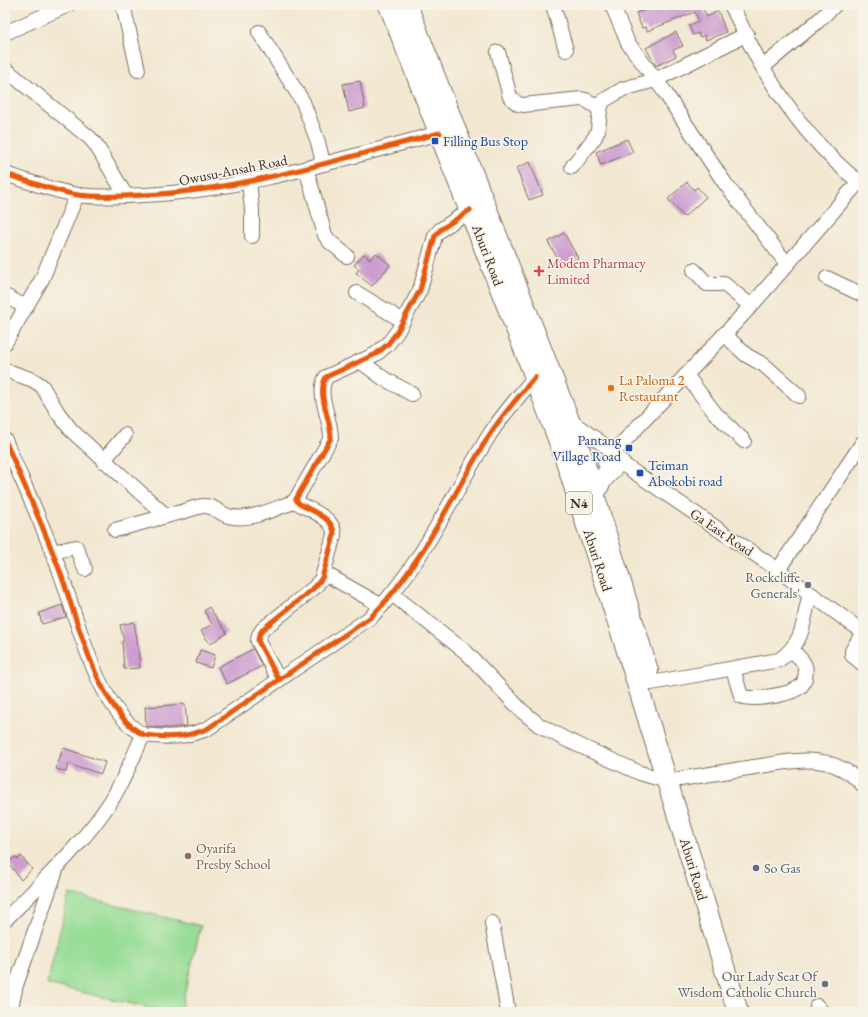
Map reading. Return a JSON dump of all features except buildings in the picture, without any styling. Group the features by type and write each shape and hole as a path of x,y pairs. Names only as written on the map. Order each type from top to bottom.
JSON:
{"highway":[{"name":"Aburi Road","path":"389,5 535,377 564,455 751,1012"},
{"name":"Aburi Road","path":"407,5 569,420 585,465 651,682 674,780 738,1012"},
{"path":"594,495 612,459"}],"street":[{"path":"5,33 68,5"},
{"path":"123,5 138,70"},
{"path":"553,5 566,50"},
{"path":"612,5 628,43 664,91 724,182 787,264"},
{"path":"564,455 577,463 585,465 612,459 686,375 751,306 861,180 841,168 811,138 785,102 762,66 731,5"},
{"path":"762,66 818,22 834,5"},
{"path":"259,32 303,102 318,142 323,163"},
{"path":"572,167 595,137 598,130 600,109 603,101 623,89 655,80 747,34"},
{"path":"498,52 510,97 518,104 581,99 586,100 600,109"},
{"path":"5,69 90,138 96,145 126,196"},
{"name":"Owusu-Ansah Road","path":"5,174 77,195 126,196 176,194 217,188 306,168 440,133"},
{"path":"306,168 325,235 329,241 347,256"},
{"path":"249,181 252,210 252,236"},
{"path":"5,344 42,279 77,195"},
{"path":"296,501 296,496 331,438 331,430 322,391 322,383 326,377 376,354 388,344 403,321 422,284 435,236 440,230 470,210"},
{"path":"694,270 707,284 724,284 751,306"},
{"path":"826,278 863,295"},
{"path":"357,293 403,321"},
{"path":"5,296 26,308"},
{"path":"724,334 746,355 764,365 799,396"},
{"path":"360,361 382,378 412,394"},
{"path":"5,370 33,380 42,386 62,419 103,461 159,511 170,514"},
{"path":"686,375 715,413 744,441"},
{"path":"6,444 52,552 90,658 110,700 127,723 143,735 171,738 190,736 207,728 279,680 371,617 382,606 421,554 491,433 535,377"},
{"name":"Ga East Road","path":"569,420 612,459 778,570 863,632"},
{"path":"103,461 125,435"},
{"path":"778,570 863,442"},
{"path":"115,530 203,506 210,506 229,516 245,516 258,514 296,501 331,522 334,526 334,535 324,573 315,587 263,628 259,635 258,640 279,680"},
{"path":"52,552 76,547 85,569"},
{"path":"324,573 382,606"},
{"path":"392,594 467,653 522,711 539,725 565,739 640,773 674,780 794,760 816,760 837,766 853,775 863,785"},
{"path":"651,682 779,660 791,650 802,634 810,594"},
{"path":"863,632 852,651 852,655 863,664"},
{"path":"733,669 741,696 746,698 758,698 791,691 800,687 804,682 806,669 805,664 791,650"},
{"path":"5,920 58,865 98,819 111,800 143,735"},
{"path":"10,1012 16,985 58,865"},
{"path":"492,923 508,1012"}],"green space":[{"path":"69,894 201,926 180,1012 165,1012 47,984"}],"cycle path":[{"path":"5,174 59,191 86,196 102,197 182,192 219,187 294,172 440,133"},
{"path":"279,680 258,641 259,635 263,629 315,587 322,578 334,535 331,524 315,512 298,503 296,499 331,438 323,399 323,384 326,377 376,354 388,344 397,332 420,290 435,236 440,230 470,210"},
{"path":"5,440 53,553 90,659 100,683 112,704 126,721 143,735 175,737 207,729 371,617 406,575 421,553 490,434 535,377"}],"place":[{"name":"Filling Bus Stop","path":"435,141"},
{"name":"Modem Pharmacy Limited","path":"539,271"},
{"name":"La Paloma 2 Restaurant","path":"611,388"},
{"name":"Pantang Village Road","path":"629,448"},
{"name":"Teiman Abokobi road","path":"640,473"},
{"name":"Rockcliffe Generals'","path":"808,585"},
{"name":"Oyarifa Presby School","path":"188,856"},
{"name":"So Gas","path":"756,868"},
{"name":"Our Lady Seat Of Wisdom Catholic Church","path":"825,984"}]}
